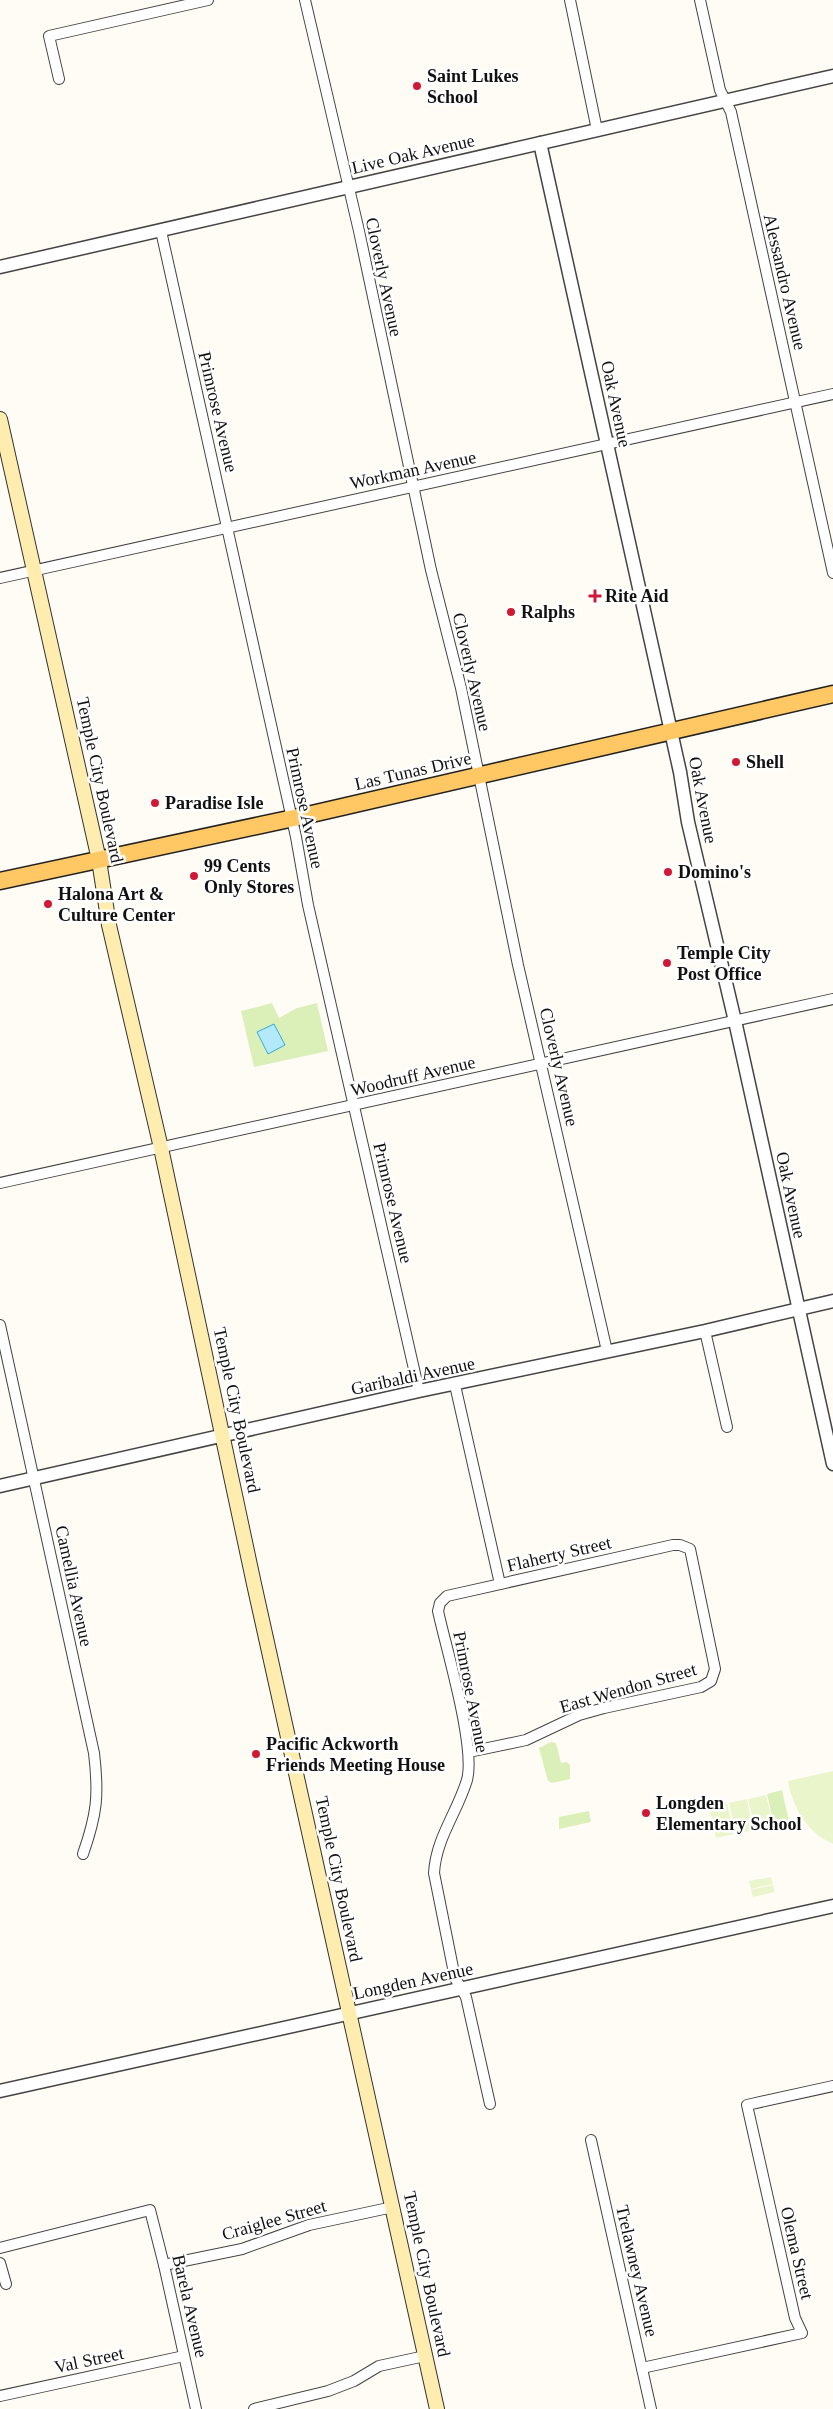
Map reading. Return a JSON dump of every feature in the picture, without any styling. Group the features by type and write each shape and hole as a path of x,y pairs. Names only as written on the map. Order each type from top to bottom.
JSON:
{"main road":[{"name":"Temple City Boulevard","path":"0,419 99,860 111,932 161,1148 437,2409"},
{"name":"Las Tunas Drive","path":"0,881 291,819 833,694"}],"street":[{"path":"59,79 49,36 208,0"},
{"name":"Cloverly Avenue","path":"305,0 479,776 518,965 543,1064 608,1350"},
{"path":"570,0 597,130"},
{"name":"Alessandro Avenue","path":"700,0 720,90 731,112 833,573"},
{"name":"Live Oak Avenue","path":"0,267 833,76"},
{"name":"Oak Avenue","path":"540,144 671,732 688,822 735,1021 833,1464"},
{"name":"Primrose Avenue","path":"161,230 291,819 308,905 418,1391"},
{"name":"Workman Avenue","path":"0,578 833,394"},
{"name":"Woodruff Avenue","path":"0,1183 833,999"},
{"name":"Garibaldi Avenue","path":"0,1486 418,1391 455,1385 608,1350 704,1331 833,1301"},
{"name":"Camellia Avenue","path":"0,1325 94,1753 97,1809 83,1854"},
{"path":"704,1331 728,1427"},
{"path":"455,1385 500,1584"},
{"name":"Flaherty Street","path":"440,1603 447,1596 673,1545 687,1546 692,1554 715,1669 711,1681"},
{"name":"Primrose Avenue","path":"440,1603 438,1610 469,1752 467,1780 441,1836 435,1856 434,1873 455,1978 466,1997 490,2104"},
{"name":"East Wendon Street","path":"469,1752 526,1740 579,1715 701,1687 711,1681"},
{"name":"Longden Avenue","path":"0,2091 833,1906"},
{"name":"Olema Street","path":"642,2368 802,2333 795,2318 747,2105 833,2086"},
{"name":"Trelawney Avenue","path":"591,2140 651,2409"},
{"name":"Craiglee Street","path":"164,2265 242,2248 309,2225 393,2207"},
{"name":"Barela Avenue","path":"0,2248 150,2210 196,2409"},
{"path":"0,2263 6,2284"},
{"name":"Val Street","path":"0,2396 184,2356"},
{"path":"254,2409 328,2391 354,2380 379,2366 425,2356"}],"green space":[{"path":"272,1003 279,1018 297,1008 317,1003 328,1051 254,1067 241,1011"},
{"path":"551,1742 556,1743 561,1763 567,1762 570,1765 570,1779 552,1783 548,1781 539,1748"},
{"path":"833,1771 833,1844 816,1833 803,1818 793,1801 788,1781"},
{"path":"782,1790 789,1822 785,1828 775,1830 767,1794"},
{"path":"766,1795 773,1825 755,1829 748,1799"},
{"path":"747,1799 753,1830 736,1834 729,1803"},
{"path":"727,1803 734,1834 716,1838 709,1807"},
{"path":"589,1811 591,1822 559,1829 559,1817"},
{"path":"771,1877 773,1884 751,1889 749,1881"},
{"path":"773,1885 775,1892 753,1897 751,1890"}],"water":[{"path":"274,1024 285,1045 268,1054 257,1032"}],"place":[{"name":"Saint Lukes School","path":"417,86"},
{"name":"Rite Aid","path":"595,596"},
{"name":"Ralphs","path":"511,612"},
{"name":"Shell","path":"736,762"},
{"name":"Paradise Isle","path":"155,803"},
{"name":"Domino's","path":"668,872"},
{"name":"99 Cents Only Stores","path":"194,876"},
{"name":"Halona Art & Culture Center","path":"48,904"},
{"name":"Temple City Post Office","path":"667,963"},
{"name":"Pacific Ackworth Friends Meeting House","path":"256,1754"},
{"name":"Longden Elementary School","path":"646,1813"}]}
